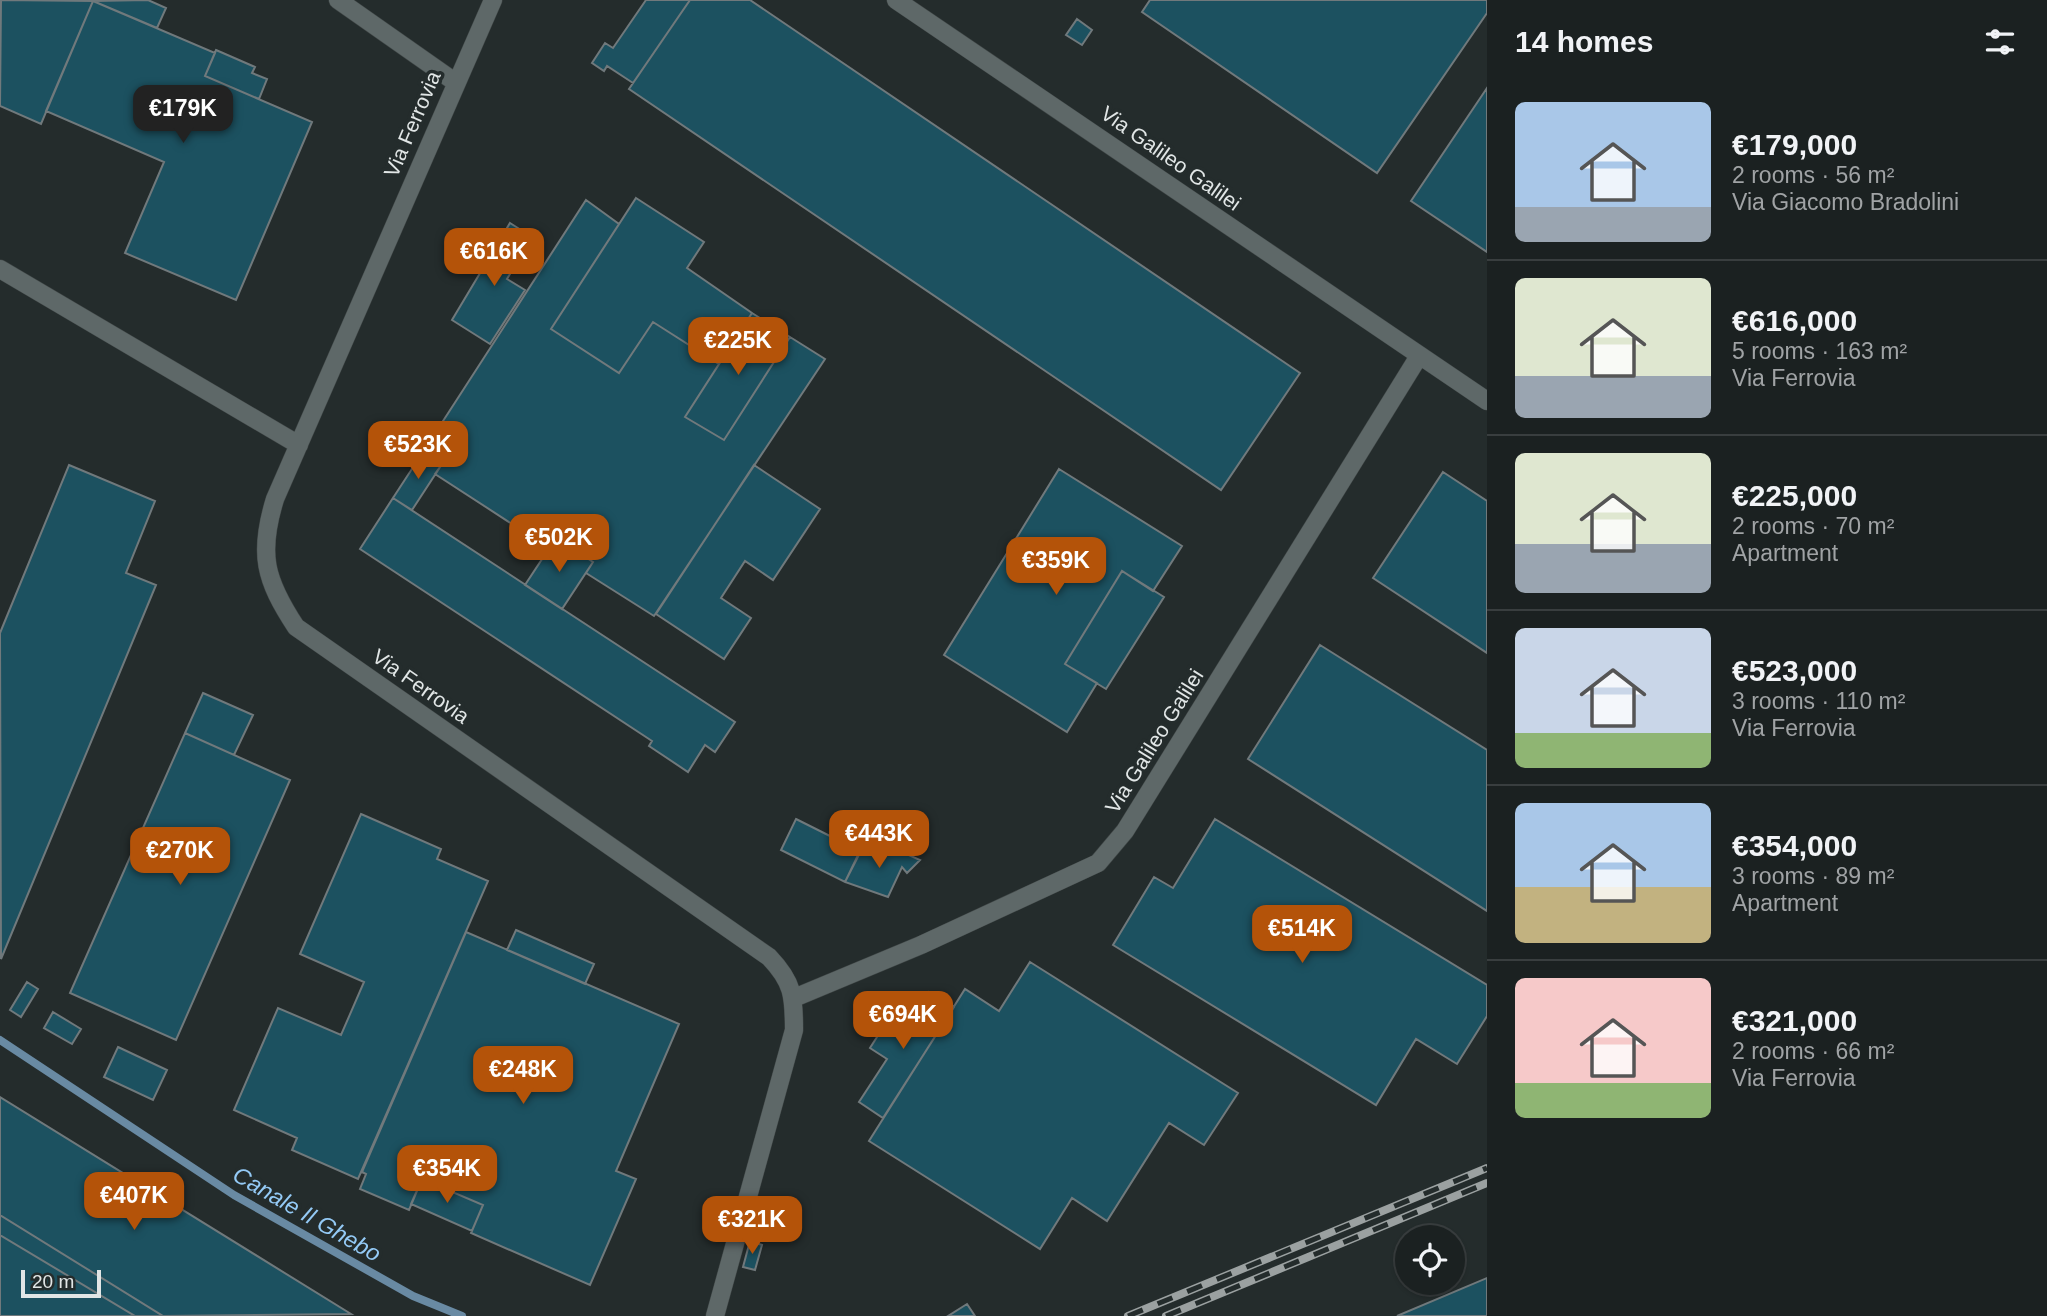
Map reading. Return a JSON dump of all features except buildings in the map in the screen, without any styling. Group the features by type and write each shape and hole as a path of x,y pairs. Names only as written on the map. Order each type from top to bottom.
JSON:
{"street":[{"path":"338,0 455,82"},
{"name":"Via Ferrovia","path":"493,0 299,445 265,531 265,562 276,596 296,628 769,957 786,975 793,998 793,1030 781,1085 715,1316"},
{"name":"Via Galileo Galilei","path":"897,0 962,41 1487,401"},
{"path":"0,269 299,445"},
{"name":"Via Galileo Galilei","path":"793,998 920,945 1098,863 1125,831 1419,356"}],"waterway":[{"name":"Canale Il Ghebo","path":"0,1040 234,1195 413,1296 462,1316"}],"railway":[{"path":"1128,1316 1487,1168"},
{"path":"1166,1316 1487,1183"}]}
